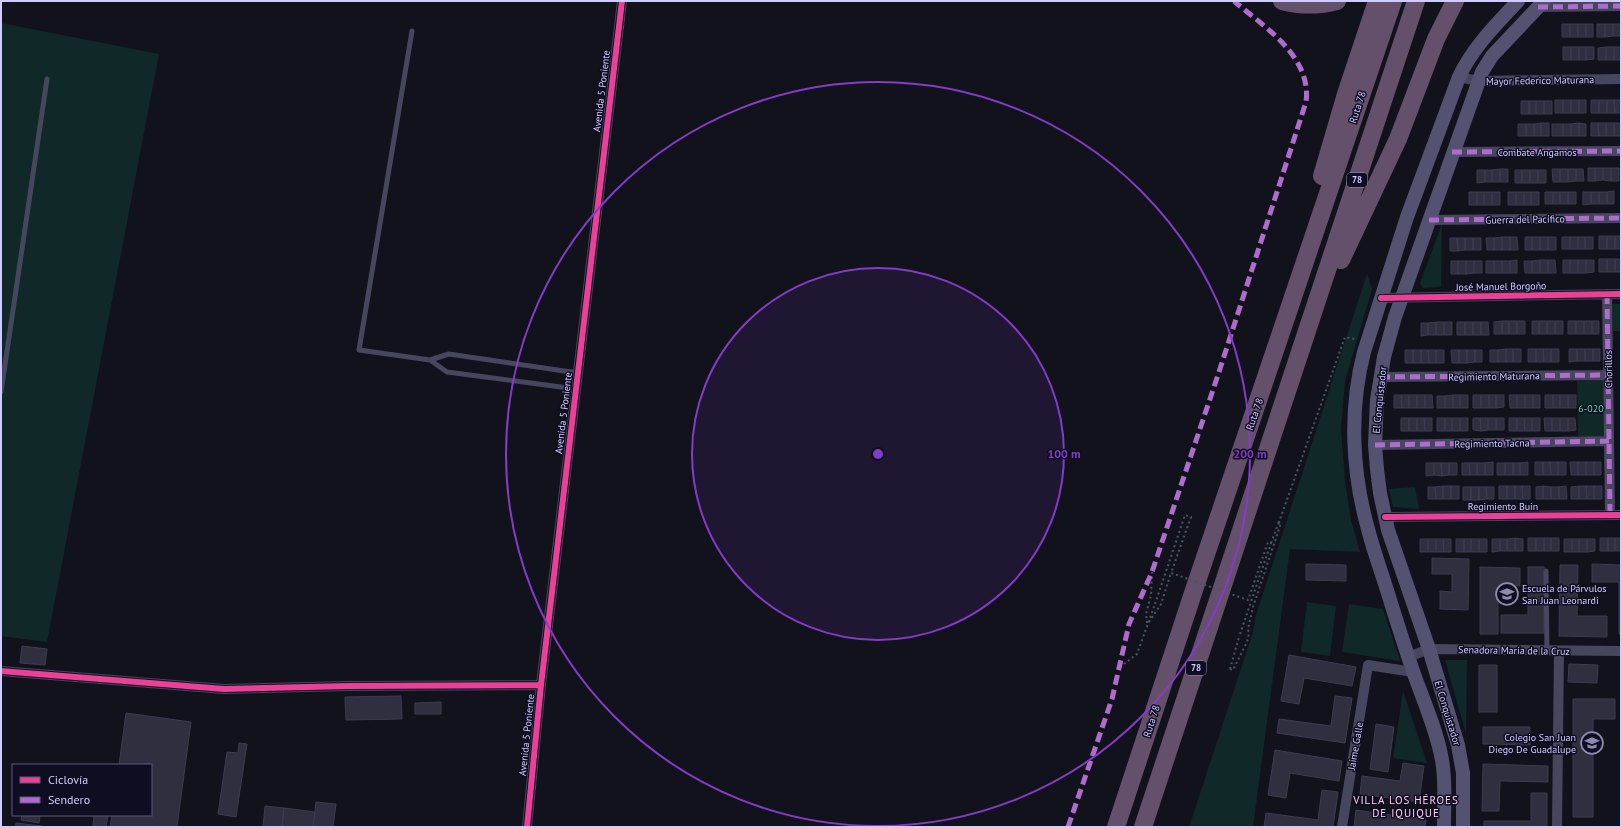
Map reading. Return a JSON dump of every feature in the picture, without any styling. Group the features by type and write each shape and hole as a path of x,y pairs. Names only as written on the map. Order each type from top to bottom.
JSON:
{"highway":[{"path":"1282,1 1307,5 1318,5 1337,1"},
{"path":"1292,303 1304,243 1319,186 1346,94 1377,1"},
{"name":"Ruta 78","path":"1116,827 1194,590 1393,1"},
{"name":"78","path":"1143,827 1416,1"},
{"path":"1298,358 1350,240 1392,152 1436,39 1455,1"}],"main road":[{"name":"El Conquistador","path":"1444,827 1444,783 1442,761 1438,743 1408,657 1368,529 1360,493 1355,452 1354,416 1359,371 1381,298 1407,217 1458,77 1481,41 1518,1"},
{"name":"El Conquistador","path":"1463,827 1462,760 1429,649 1385,517 1377,469 1375,445 1376,415 1380,377 1389,337 1452,152 1478,81 1486,64 1492,56 1541,4"}],"street":[{"name":"Avenida 5 Poniente","path":"527,827 541,685 622,1"},
{"path":"1541,4 1621,6"},
{"name":"Mayor Federico Maturana","path":"1458,77 1478,81 1621,79"},
{"name":"Combate Angamos","path":"1452,152 1621,151"},
{"name":"Guerra del Pacífico","path":"1429,220 1621,218"},
{"name":"Chorillos","path":"1607,294 1610,515"},
{"name":"José Manuel Borgoño","path":"1381,298 1621,294"},
{"name":"Regimiento Maturana","path":"1380,377 1608,375"},
{"name":"Regimiento Tacna","path":"1375,445 1609,441"},
{"name":"Regimiento Buin","path":"1385,517 1621,515"},
{"name":"Senadora María de la Cruz","path":"1408,657 1429,649 1621,651"},
{"path":"1558,827 1559,651"},
{"name":"Jaime Galle","path":"1342,827 1368,665 1413,672"},
{"path":"1,671 224,689 349,686 541,685"}],"lane":[{"path":"412,31 359,350 430,360 450,354 578,373"},
{"path":"1,392 47,79"},
{"path":"430,360 448,372 576,389"},
{"path":"1546,571 1547,651"}],"path":[{"path":"1279,522 1281,523 1253,607 1248,629 1247,642 1233,670 1230,669 1239,637 1271,543 1344,336 1368,342"},
{"path":"1120,667 1137,654 1185,515 1191,517 1161,604 1148,624"},
{"path":"1171,574 1248,600 1268,542 1271,543"},
{"path":"1148,624 1146,614 1151,594 1152,572"}],"green space":[{"path":"1,23 159,54 47,642 1,636"},
{"path":"1442,224 1441,287 1423,288 1420,283"},
{"path":"1367,274 1372,289 1345,381 1341,428 1345,481 1351,520 1360,552 1290,549 1253,827 1189,827 1253,632 1256,615"},
{"path":"1612,304 1621,304 1621,331 1613,331"},
{"name":"6-020","path":"1603,380 1604,436 1578,436 1577,381"},
{"path":"1415,487 1419,509 1393,507 1389,489"},
{"path":"1307,602 1336,606 1330,656 1301,652"},
{"path":"1349,604 1383,609 1400,661 1342,652"},
{"path":"1445,660 1467,660 1466,734"},
{"path":"1403,691 1427,763 1393,758"}],"building":[{"path":"1562,24 1570,24 1570,37 1562,37"},
{"path":"1570,24 1578,24 1578,37 1570,37"},
{"path":"1578,24 1586,24 1586,37 1578,37"},
{"path":"1586,24 1593,24 1593,37 1586,37"},
{"path":"1597,24 1605,24 1605,37 1597,37"},
{"path":"1605,24 1613,24 1613,36 1605,37"},
{"path":"1613,24 1620,24 1621,36 1613,36"},
{"path":"1563,47 1571,47 1571,60 1563,60"},
{"path":"1571,47 1579,47 1579,60 1571,60"},
{"path":"1579,47 1586,47 1586,60 1579,60"},
{"path":"1586,47 1594,47 1594,59 1586,60"},
{"path":"1606,47 1614,47 1614,60 1606,60"},
{"path":"1606,47 1606,60 1598,60 1598,48"},
{"path":"1614,47 1621,47 1621,60 1614,60"},
{"path":"1555,100 1563,100 1563,113 1555,113"},
{"path":"1563,100 1571,100 1571,113 1563,113"},
{"path":"1571,100 1579,100 1579,113 1571,113"},
{"path":"1579,100 1586,100 1586,113 1579,113"},
{"path":"1591,100 1599,100 1599,113 1591,113"},
{"path":"1599,100 1607,100 1607,113 1599,113"},
{"path":"1607,100 1614,100 1615,113 1607,113"},
{"path":"1614,100 1621,100 1621,113 1615,113"},
{"path":"1521,101 1529,101 1529,114 1521,114"},
{"path":"1529,101 1536,101 1536,114 1529,114"},
{"path":"1536,101 1544,101 1544,114 1536,114"},
{"path":"1544,101 1552,101 1552,114 1544,114"},
{"path":"1541,123 1541,136 1534,136 1534,124"},
{"path":"1541,123 1549,123 1549,136 1541,136"},
{"path":"1579,123 1579,136 1571,136 1571,124"},
{"path":"1579,123 1586,124 1586,136 1579,136"},
{"path":"1591,123 1598,123 1599,136 1591,136"},
{"path":"1598,123 1606,123 1606,136 1599,136"},
{"path":"1606,123 1614,123 1614,136 1606,136"},
{"path":"1614,123 1621,123 1621,136 1614,136"},
{"path":"1518,124 1526,124 1526,136 1518,136"},
{"path":"1526,124 1534,124 1534,136 1526,136"},
{"path":"1552,124 1563,124 1563,136 1552,136"},
{"path":"1563,124 1571,124 1571,136 1563,136"},
{"path":"1588,168 1595,168 1595,181 1588,181"},
{"path":"1595,168 1603,168 1603,180 1595,181"},
{"path":"1603,168 1611,168 1611,181 1603,180"},
{"path":"1611,168 1619,168 1619,181 1611,181"},
{"path":"1500,169 1500,182 1492,182 1492,170"},
{"path":"1500,169 1508,169 1508,182 1500,182"},
{"path":"1552,169 1560,169 1560,182 1553,182"},
{"path":"1560,169 1568,169 1568,182 1560,182"},
{"path":"1568,169 1576,169 1576,181 1568,182"},
{"path":"1576,169 1583,169 1584,181 1576,181"},
{"path":"1477,170 1485,170 1485,182 1477,183"},
{"path":"1485,170 1492,170 1492,182 1485,182"},
{"path":"1515,170 1522,170 1522,183 1515,183"},
{"path":"1522,170 1530,170 1530,183 1522,183"},
{"path":"1530,170 1538,170 1538,183 1530,183"},
{"path":"1538,170 1546,170 1546,183 1538,183"},
{"path":"1614,191 1614,204 1607,204 1607,192"},
{"path":"1469,192 1477,192 1477,205 1469,205"},
{"path":"1477,192 1484,192 1484,205 1477,205"},
{"path":"1484,192 1492,192 1492,205 1484,205"},
{"path":"1492,192 1500,192 1500,205 1492,205"},
{"path":"1508,192 1516,192 1516,205 1508,205"},
{"path":"1516,192 1524,192 1524,205 1516,205"},
{"path":"1524,192 1531,192 1531,205 1524,205"},
{"path":"1531,192 1539,192 1539,205 1531,205"},
{"path":"1545,192 1553,192 1553,204 1545,204"},
{"path":"1553,192 1560,192 1560,204 1553,204"},
{"path":"1560,192 1568,192 1568,204 1560,204"},
{"path":"1568,192 1576,192 1576,204 1568,204"},
{"path":"1583,192 1591,192 1591,204 1583,205"},
{"path":"1591,192 1599,192 1599,204 1591,204"},
{"path":"1599,192 1607,192 1607,204 1599,204"},
{"path":"1599,236 1607,236 1607,249 1599,249"},
{"path":"1607,236 1615,236 1615,249 1607,249"},
{"path":"1615,236 1621,236 1621,249 1615,249"},
{"path":"1502,237 1510,237 1510,250 1502,250"},
{"path":"1502,237 1502,250 1494,250 1494,238"},
{"path":"1510,237 1517,237 1518,250 1510,250"},
{"path":"1525,237 1532,237 1532,250 1525,250"},
{"path":"1532,237 1540,237 1540,250 1532,250"},
{"path":"1540,237 1548,237 1548,250 1540,250"},
{"path":"1548,237 1556,237 1556,250 1548,250"},
{"path":"1562,237 1570,237 1570,249 1562,249"},
{"path":"1570,237 1578,237 1578,249 1570,249"},
{"path":"1578,237 1585,237 1585,249 1578,249"},
{"path":"1585,237 1593,237 1593,249 1585,249"},
{"path":"1450,238 1457,238 1458,251 1450,251"},
{"path":"1457,238 1465,238 1465,250 1458,251"},
{"path":"1465,238 1473,238 1473,250 1465,250"},
{"path":"1473,238 1481,238 1481,250 1473,250"},
{"path":"1486,238 1494,238 1494,250 1487,250"},
{"path":"1599,259 1607,259 1607,272 1599,272"},
{"path":"1607,259 1615,259 1615,272 1607,272"},
{"path":"1615,259 1621,259 1621,272 1615,272"},
{"path":"1517,260 1517,273 1510,273 1510,261"},
{"path":"1540,260 1548,260 1548,273 1540,273"},
{"path":"1540,260 1540,273 1532,273 1532,261"},
{"path":"1548,260 1555,260 1556,273 1548,273"},
{"path":"1563,260 1570,260 1570,273 1563,273"},
{"path":"1570,260 1578,260 1578,273 1570,273"},
{"path":"1578,260 1586,260 1586,273 1578,273"},
{"path":"1586,260 1594,260 1594,272 1586,273"},
{"path":"1451,261 1458,261 1458,274 1451,274"},
{"path":"1458,261 1466,261 1466,274 1458,274"},
{"path":"1466,261 1474,261 1474,273 1466,274"},
{"path":"1474,261 1482,261 1482,273 1474,273"},
{"path":"1486,261 1494,261 1494,273 1486,273"},
{"path":"1494,261 1502,261 1502,273 1494,273"},
{"path":"1502,261 1510,261 1510,273 1502,273"},
{"path":"1524,261 1532,261 1532,273 1525,273"},
{"path":"1502,321 1509,321 1509,334 1502,334"},
{"path":"1502,321 1502,334 1494,334 1494,322"},
{"path":"1509,321 1517,321 1517,334 1509,334"},
{"path":"1517,321 1525,321 1525,334 1517,334"},
{"path":"1532,321 1539,321 1539,334 1532,334"},
{"path":"1539,321 1547,321 1547,334 1539,334"},
{"path":"1547,321 1555,321 1555,334 1547,334"},
{"path":"1555,321 1563,321 1563,334 1555,334"},
{"path":"1568,321 1576,321 1576,334 1568,334"},
{"path":"1576,321 1584,321 1584,334 1576,334"},
{"path":"1584,321 1592,321 1592,334 1584,334"},
{"path":"1592,321 1599,321 1599,334 1592,334"},
{"path":"1436,322 1444,322 1444,335 1436,335"},
{"path":"1436,322 1436,335 1428,335 1428,323"},
{"path":"1444,322 1452,322 1452,335 1444,335"},
{"path":"1457,322 1465,322 1465,335 1457,335"},
{"path":"1465,322 1473,322 1473,335 1465,335"},
{"path":"1473,322 1481,322 1481,335 1473,335"},
{"path":"1481,322 1488,322 1489,335 1481,335"},
{"path":"1421,323 1428,323 1428,335 1421,336"},
{"path":"1506,349 1506,362 1498,362 1498,350"},
{"path":"1506,349 1513,349 1513,362 1506,362"},
{"path":"1513,349 1521,349 1521,362 1513,362"},
{"path":"1528,349 1536,349 1536,362 1528,362"},
{"path":"1536,349 1543,349 1544,362 1536,362"},
{"path":"1543,349 1551,349 1551,362 1544,362"},
{"path":"1551,349 1559,349 1559,362 1551,362"},
{"path":"1569,349 1577,349 1577,361 1569,362"},
{"path":"1577,349 1585,349 1585,361 1577,361"},
{"path":"1585,349 1593,349 1593,361 1585,361"},
{"path":"1593,349 1600,349 1600,361 1593,361"},
{"path":"1405,350 1413,350 1413,363 1405,363"},
{"path":"1413,350 1421,350 1421,363 1413,363"},
{"path":"1421,350 1428,350 1429,363 1421,363"},
{"path":"1428,350 1436,350 1436,363 1429,363"},
{"path":"1436,350 1444,350 1444,363 1436,363"},
{"path":"1451,350 1459,350 1459,363 1452,363"},
{"path":"1459,350 1467,350 1467,363 1459,363"},
{"path":"1467,350 1475,350 1475,362 1467,363"},
{"path":"1475,350 1482,350 1482,362 1475,362"},
{"path":"1490,350 1498,350 1498,362 1490,362"},
{"path":"1394,395 1401,395 1402,408 1394,408"},
{"path":"1401,395 1409,395 1409,408 1402,408"},
{"path":"1409,395 1417,395 1417,408 1409,408"},
{"path":"1417,395 1425,395 1425,408 1417,408"},
{"path":"1425,395 1432,395 1433,408 1425,408"},
{"path":"1453,395 1453,408 1445,408 1445,396"},
{"path":"1453,395 1460,395 1460,408 1453,408"},
{"path":"1460,395 1468,395 1468,408 1460,408"},
{"path":"1473,395 1481,395 1481,408 1473,408"},
{"path":"1481,395 1489,395 1489,408 1481,408"},
{"path":"1489,395 1496,395 1496,408 1489,408"},
{"path":"1496,395 1504,395 1504,407 1496,408"},
{"path":"1509,395 1517,395 1517,408 1510,408"},
{"path":"1517,395 1525,395 1525,408 1517,408"},
{"path":"1525,395 1533,395 1533,408 1525,408"},
{"path":"1533,395 1540,395 1540,408 1533,408"},
{"path":"1545,395 1553,395 1553,408 1545,408"},
{"path":"1553,395 1560,395 1560,408 1553,408"},
{"path":"1560,395 1568,395 1568,408 1560,408"},
{"path":"1568,395 1576,395 1576,408 1568,408"},
{"path":"1437,396 1445,396 1445,408 1437,408"},
{"path":"1401,418 1409,418 1409,431 1401,431"},
{"path":"1409,418 1417,418 1417,431 1409,431"},
{"path":"1417,418 1424,418 1425,431 1417,431"},
{"path":"1424,418 1432,418 1432,431 1425,431"},
{"path":"1437,418 1445,418 1445,431 1437,431"},
{"path":"1445,418 1452,418 1452,431 1445,431"},
{"path":"1452,418 1460,418 1460,431 1452,431"},
{"path":"1460,418 1468,418 1468,431 1460,431"},
{"path":"1473,418 1480,418 1481,431 1473,430"},
{"path":"1480,418 1488,418 1488,430 1481,431"},
{"path":"1488,418 1496,418 1496,430 1488,430"},
{"path":"1496,418 1504,418 1504,430 1496,430"},
{"path":"1509,418 1517,418 1517,431 1509,431"},
{"path":"1517,418 1524,418 1525,431 1517,431"},
{"path":"1524,418 1532,418 1532,431 1525,431"},
{"path":"1532,418 1540,418 1540,431 1532,431"},
{"path":"1544,418 1552,418 1552,431 1545,431"},
{"path":"1552,418 1560,418 1560,431 1552,431"},
{"path":"1560,418 1568,418 1568,431 1560,431"},
{"path":"1568,418 1575,418 1576,430 1568,431"},
{"path":"1493,462 1493,475 1485,475 1485,463"},
{"path":"1528,462 1528,475 1520,475 1520,463"},
{"path":"1535,462 1543,462 1543,475 1535,475"},
{"path":"1543,462 1550,462 1551,475 1543,475"},
{"path":"1550,462 1558,462 1558,475 1551,475"},
{"path":"1558,462 1566,462 1566,475 1558,475"},
{"path":"1570,462 1578,462 1578,475 1571,475"},
{"path":"1578,462 1586,462 1586,475 1578,475"},
{"path":"1586,462 1594,462 1594,475 1586,475"},
{"path":"1594,462 1601,462 1601,475 1594,475"},
{"path":"1426,463 1434,463 1434,475 1426,476"},
{"path":"1434,463 1441,463 1442,476 1434,475"},
{"path":"1441,463 1449,463 1449,475 1442,476"},
{"path":"1449,463 1457,463 1457,475 1449,475"},
{"path":"1462,463 1469,463 1470,475 1462,475"},
{"path":"1469,463 1477,463 1477,475 1470,475"},
{"path":"1477,463 1485,463 1485,475 1477,475"},
{"path":"1497,463 1505,463 1505,475 1497,475"},
{"path":"1505,463 1513,463 1513,475 1505,475"},
{"path":"1513,463 1520,463 1520,475 1513,475"},
{"path":"1443,486 1443,499 1436,499 1435,487"},
{"path":"1443,486 1451,486 1451,499 1443,499"},
{"path":"1451,486 1459,486 1459,499 1451,499"},
{"path":"1499,486 1507,486 1507,499 1499,499"},
{"path":"1507,486 1515,486 1515,499 1507,499"},
{"path":"1515,486 1522,486 1523,499 1515,499"},
{"path":"1522,486 1530,486 1530,499 1523,499"},
{"path":"1543,486 1543,499 1536,499 1536,487"},
{"path":"1543,486 1551,487 1551,499 1543,499"},
{"path":"1566,486 1567,499 1559,499 1559,487"},
{"path":"1579,486 1579,499 1571,499 1571,487"},
{"path":"1579,486 1586,486 1587,499 1579,499"},
{"path":"1586,486 1594,486 1594,499 1587,499"},
{"path":"1594,486 1602,486 1602,499 1594,499"},
{"path":"1428,487 1435,487 1436,499 1428,499"},
{"path":"1463,487 1471,487 1471,500 1463,500"},
{"path":"1471,487 1479,487 1479,500 1471,500"},
{"path":"1479,487 1486,487 1487,499 1479,500"},
{"path":"1486,487 1494,487 1494,499 1487,499"},
{"path":"1551,487 1559,487 1559,499 1551,499"},
{"path":"1515,538 1523,539 1523,551 1515,551"},
{"path":"1515,538 1515,551 1507,551 1507,539"},
{"path":"1528,538 1536,538 1536,551 1528,551"},
{"path":"1536,538 1544,538 1544,551 1536,551"},
{"path":"1544,538 1551,538 1551,551 1544,551"},
{"path":"1551,538 1559,538 1559,551 1551,551"},
{"path":"1600,538 1608,538 1608,551 1600,551"},
{"path":"1608,538 1615,538 1615,551 1608,551"},
{"path":"1615,538 1621,538 1621,551 1615,551"},
{"path":"1420,539 1428,539 1428,552 1420,552"},
{"path":"1428,539 1436,539 1436,552 1428,552"},
{"path":"1436,539 1443,539 1444,552 1436,552"},
{"path":"1443,539 1451,539 1451,552 1444,552"},
{"path":"1456,539 1464,539 1464,552 1456,552"},
{"path":"1464,539 1471,539 1471,552 1464,552"},
{"path":"1471,539 1479,539 1479,552 1471,552"},
{"path":"1479,539 1487,539 1487,552 1479,552"},
{"path":"1492,539 1500,539 1500,551 1492,552"},
{"path":"1500,539 1507,539 1507,551 1500,551"},
{"path":"1564,539 1572,539 1572,552 1564,552"},
{"path":"1572,539 1579,539 1579,552 1572,552"},
{"path":"1579,539 1587,539 1587,552 1579,552"},
{"path":"1587,539 1595,539 1595,551 1587,552"},
{"path":"1432,558 1469,559 1468,610 1440,609 1440,591 1452,592 1452,574 1432,574"},
{"path":"1306,564 1346,565 1346,581 1306,580"},
{"path":"1592,564 1621,565 1621,634 1619,634 1619,582 1592,582"},
{"path":"1560,565 1578,565 1577,616 1607,616 1607,637 1559,636"},
{"path":"1480,567 1520,568 1520,586 1498,585 1498,634 1480,634"},
{"path":"1528,567 1544,567 1544,633 1501,633 1501,615 1528,615"},
{"path":"22,646 47,649 45,665 20,663"},
{"path":"1289,655 1356,667 1352,686 1304,678 1299,704 1281,701"},
{"path":"1569,664 1598,665 1597,683 1568,682"},
{"path":"1479,665 1497,665 1497,712 1479,712"},
{"path":"401,696 402,719 346,720 345,697"},
{"path":"1335,696 1352,698 1345,743 1277,733 1279,719 1331,726"},
{"path":"1573,699 1615,699 1615,719 1593,719 1593,817 1573,817"},
{"path":"441,702 441,714 415,714 415,703"},
{"path":"126,713 191,722 177,827 110,827 112,816 152,816 152,764 119,764"},
{"path":"1376,724 1394,727 1388,772 1370,769"},
{"path":"1483,727 1530,727 1530,745 1483,744"},
{"path":"239,743 247,744 236,817 218,814 227,752 238,753"},
{"path":"1275,750 1342,761 1339,781 1290,773 1286,798 1268,795"},
{"path":"1403,763 1424,766 1419,802 1360,794 1362,776 1400,781"},
{"path":"1483,764 1548,766 1548,782 1500,781 1499,811 1482,811"},
{"path":"1322,790 1338,792 1333,827 1264,827 1266,813 1318,820"},
{"path":"1531,793 1547,793 1547,827 1484,827 1484,821 1531,821"},
{"path":"316,802 336,804 333,827 313,827"},
{"path":"265,806 284,808 282,827 263,827"},
{"path":"284,808 315,812 313,827 282,827"},
{"path":"1356,810 1426,820 1425,827 1354,827"},
{"path":"22,816 40,816 39,823 21,820"},
{"path":"94,816 108,816 106,827 93,826"},
{"path":"16,823 42,826 42,827 15,827"}],"marked path":[{"path":"1068,827 1112,699 1129,624 1152,572 1218,375 1306,102 1306,86 1302,70 1294,57 1272,32 1234,1"},
{"path":"1538,7 1621,6"},
{"path":"1452,152 1621,151"},
{"path":"1429,220 1621,218"},
{"path":"1607,294 1610,515"},
{"path":"1380,377 1608,375"},
{"path":"1375,445 1609,441"}],"cycle path":[{"path":"527,827 541,685 622,1"},
{"path":"1381,298 1621,294"},
{"path":"1385,517 1621,515"},
{"path":"1,671 224,689 349,686 541,685"}],"place":[{"name":"Escuela de Párvulos San Juan Leonardi","path":"1507,594"},
{"name":"Colegio San Juan Diego De Guadalupe","path":"1592,743"}],"district":[{"name":"VILLA LOS HÉROES DE IQUIQUE","path":"1406,806"}]}
